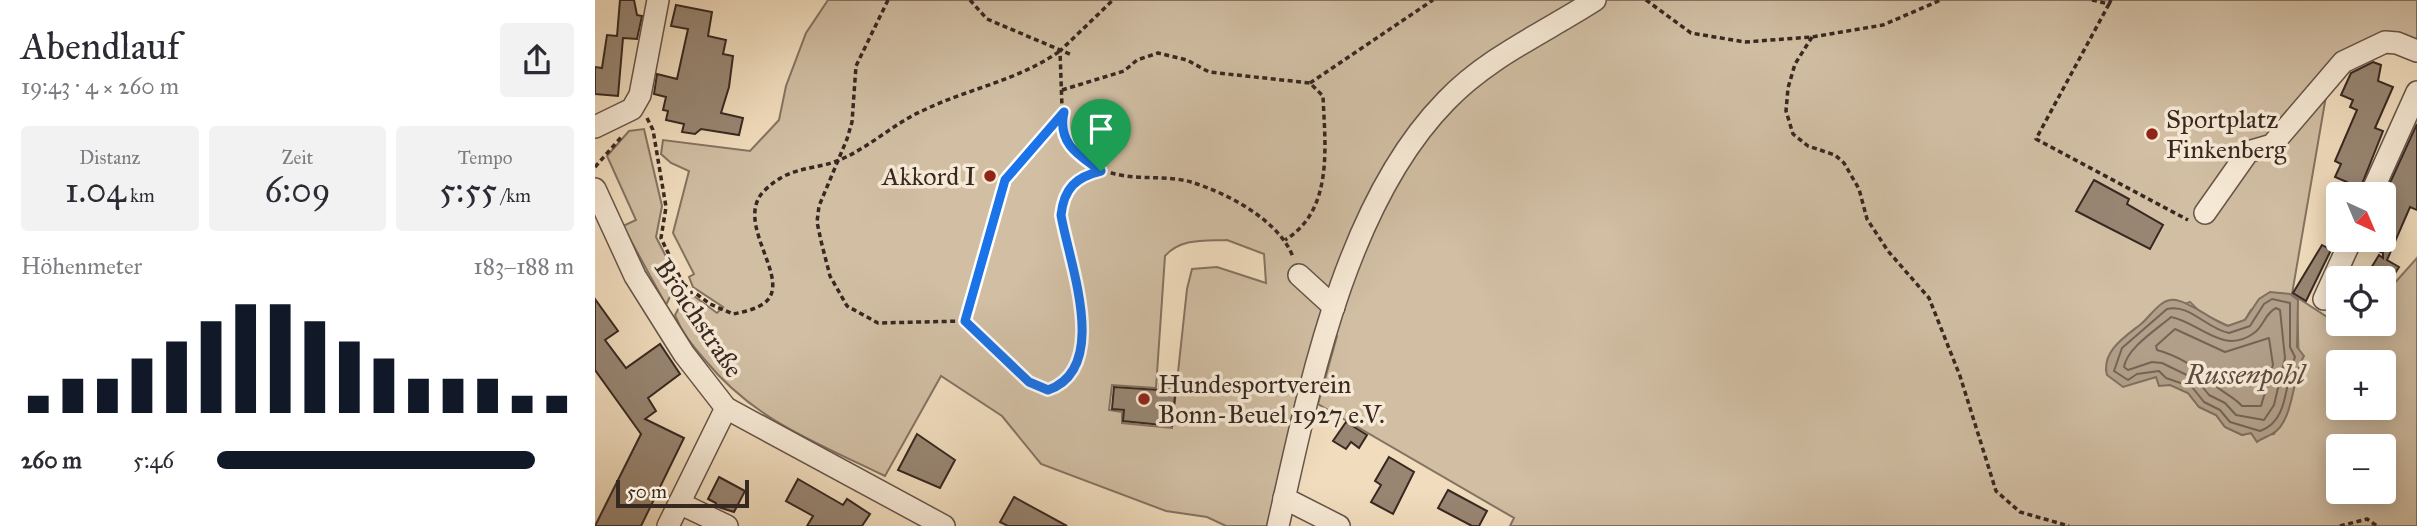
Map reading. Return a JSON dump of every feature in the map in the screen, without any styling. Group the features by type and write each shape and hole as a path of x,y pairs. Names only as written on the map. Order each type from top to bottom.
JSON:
{"street":[{"path":"595,128 636,119 658,0"},
{"path":"1278,526 1334,307 1384,187 1409,145 1445,101 1484,66 1595,0"},
{"path":"2199,216 2248,152 2272,145 2343,62 2385,42 2397,43 2417,51"},
{"path":"2376,182 2417,92"},
{"name":"Broichstraße","path":"595,189 635,276 684,354 726,408 942,526"},
{"path":"2324,299 2346,252"},
{"path":"1299,275 1334,307"},
{"path":"668,526 726,408"},
{"path":"1285,498 1339,526"},
{"path":"679,503 727,526"}],"path":[{"path":"888,0 856,66 852,122 834,174 824,190 817,222 830,276 847,306 878,323 965,321 1039,388 1048,390 1069,379 1080,359 1083,342 1081,314 1061,215 1063,200 1071,185 1084,175 1101,171 1124,176 1189,181 1259,217 1285,240 1299,275"},
{"path":"970,0 987,19 1072,55"},
{"path":"595,167 636,119 653,130 666,207 661,238 683,284 710,304 733,314 765,303 770,296 772,278 755,225 755,213 763,192 796,170 837,161 921,110 1034,69 1060,51 1113,0"},
{"path":"1310,83 1433,0"},
{"path":"1646,0 1691,33 1745,42 1812,37 1883,25 1941,0"},
{"path":"2092,0 2110,2 2036,139 2185,220 2199,216"},
{"path":"1812,37 1795,64 1788,88 1786,111 1793,134 1808,146 1835,155 1844,163 1859,189 1867,219 1888,251 1929,298 1960,376 1996,491 2020,512 2069,526"},
{"path":"1060,51 1064,112 1061,124 1067,144 1101,171"},
{"path":"1062,90 1124,71 1137,60 1158,53 1187,60 1209,72 1310,83 1324,96 1323,188 1301,230 1285,240"},
{"path":"965,321 1005,180 1064,112"},
{"path":"665,324 683,284"},
{"path":"2340,526 2367,519 2377,526"}],"shaded area":[{"path":"828,0 2417,0 2417,62 2390,50 2360,58 2326,96 2292,294 2326,316 2326,336 2396,336 2396,282 2417,258 2417,526 1510,526 1514,518 1318,404 1337,336 1321,329 1269,526 1226,526 1207,517 1166,511 1041,464 1002,416 941,376 885,476 788,428 745,399 724,381 696,349 675,315 686,295 694,296 717,313 723,307 693,287 689,277 694,274 673,233 689,171 671,163 661,154 663,140 750,151 779,120 786,86 806,33","holes":["1227,240 1264,254 1266,283 1217,267 1192,269 1187,289 1172,428 1122,423 1122,412 1109,410 1112,385 1156,388 1165,256 1186,243","2297,300 2299,368 2274,434 2242,435 2225,427 2216,415 2199,407 2188,393 2156,377 2139,381 2106,370 2111,356 2128,335 2151,320 2190,302 2201,313 2228,326 2245,320 2251,310"]},
{"path":"644,129 662,206 656,237 678,280 666,305 623,226 636,220 607,156 629,131"}],"water":[{"name":"Russenpohl","path":"2270,292 2290,294 2298,300 2297,347 2304,356 2285,420 2272,434 2257,442 2251,433 2242,435 2225,427 2216,415 2199,407 2188,393 2170,385 2159,386 2156,377 2123,387 2107,375 2106,366 2111,351 2166,301 2183,302 2228,326 2245,320 2259,299"}],"building":[{"path":"620,0 634,0 637,15 642,16 637,39 623,38 618,96 595,94 595,67 602,68 607,35 617,36"},
{"path":"676,5 712,12 708,36 726,40 723,54 733,56 729,87 721,113 743,118 739,135 701,129 695,134 682,132 684,124 666,120 668,111 663,110 666,97 654,94 657,74 677,79 688,29 671,26"},
{"path":"2373,62 2381,65 2378,81 2393,87 2375,128 2383,131 2363,182 2347,182 2335,177 2341,164 2335,161 2357,110 2350,107 2353,100 2341,95 2351,73"},
{"path":"2417,124 2417,210 2410,207 2396,239 2396,182 2390,182"},
{"path":"2094,180 2129,199 2127,204 2163,225 2150,249 2076,211"},
{"path":"2322,245 2326,247 2326,252 2330,252 2306,301 2293,293"},
{"path":"2381,252 2390,252 2387,260 2399,267 2396,272 2396,266 2372,266 2379,255 2383,258"},
{"path":"595,299 618,331 605,340 626,368 660,344 680,374 648,398 656,411 645,419 684,438 641,526 595,526 641,434 595,370"},
{"name":"Hundesportverein Bonn-Beuel 1927 e.V.","path":"1159,384 1176,386 1172,426 1123,421 1124,410 1112,409 1114,387 1159,390"},
{"path":"1346,422 1367,435 1359,448 1351,442 1346,449 1333,441"},
{"path":"917,434 955,460 940,488 898,470"},
{"path":"1389,457 1414,472 1393,514 1371,502 1381,485 1375,481"},
{"path":"719,477 745,491 734,512 715,506 716,503 708,499"},
{"path":"798,479 843,505 847,499 870,514 862,526 807,526 813,516 786,501"},
{"path":"1448,490 1487,511 1479,526 1472,526 1438,508"},
{"path":"1014,497 1067,526 1008,526 1000,522"}],"place":[{"name":"Sportplatz Finkenberg","path":"2152,134"},
{"name":"Akkord I","path":"990,176"},
{"name":"Hundesportverein Bonn-Beuel 1927 e.V.","path":"1144,399"}],"route":[{"path":"1064,112 1061,124 1067,144 1101,171 1084,175 1071,185 1063,200 1061,215 1081,314 1083,342 1080,359 1069,379 1048,390 1039,388 1029,382 965,321 986,239 1005,180 1064,112"}]}
